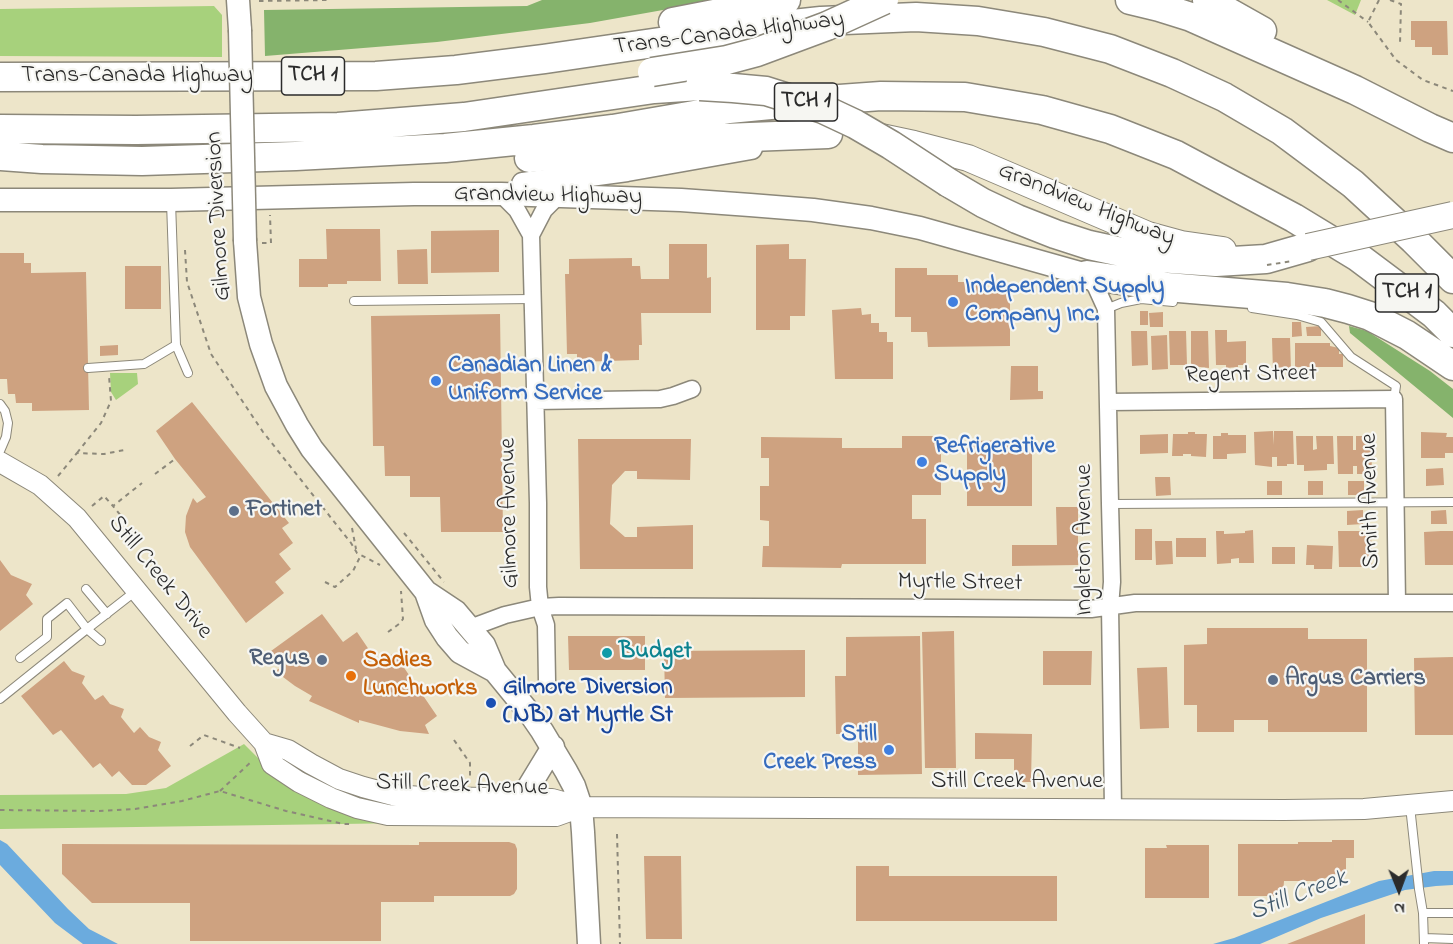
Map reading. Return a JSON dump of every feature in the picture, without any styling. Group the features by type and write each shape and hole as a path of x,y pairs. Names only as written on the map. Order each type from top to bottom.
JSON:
{"highway":[{"path":"544,59 623,32 786,0"},
{"path":"0,112 134,115 322,111 386,108 515,93 727,60 758,52 828,26 884,0"},
{"path":"1130,0 1191,17 1355,90 1453,138"},
{"path":"1207,0 1283,43 1355,90"},
{"name":"Trans-Canada Highway","path":"0,77 376,76 456,70 821,21 916,17 978,21 1044,32 1110,49 1172,73 1224,97 1281,131 1353,184 1453,279"},
{"path":"0,129 136,130 338,127 464,117 643,90 700,86 733,87 789,97 823,109 864,129 983,203 1017,219 1089,245 1126,253 1196,262 1234,262 1308,247"},
{"name":"TCH 1","path":"0,156 142,161 445,148 523,141 612,129 729,109 812,101 881,96 965,98 1042,110 1110,129 1176,155 1294,218 1358,257 1434,314 1453,333"},
{"path":"296,156 410,160 522,159 724,138 828,134"},
{"path":"1087,275 1167,287 1287,297 1325,303 1370,316 1407,335 1453,366"}],"main road":[{"name":"Gilmore Diversion","path":"248,1 240,30 253,242 247,279 254,319 276,386 312,449 426,592 456,612 484,645 495,671 531,715 553,747 574,786 581,807"},
{"path":"414,194 505,186 627,170 828,134"},
{"name":"Grandview Highway","path":"828,134 858,134 887,138 968,158 1148,235 1181,244 1262,255"},
{"name":"Grandview Highway","path":"0,200 171,200 501,194 750,205 813,210 920,228 1087,275"},
{"path":"1308,247 1453,215"},
{"name":"Gilmore Diversion","path":"426,592 436,620 460,652 495,671"},
{"path":"522,798 553,747"},
{"path":"581,807 589,944"}],"street":[{"name":"Gilmore Avenue","path":"501,194 517,210 531,235 538,587 540,607 546,625 547,681"},
{"path":"531,235 544,210 558,196"},
{"name":"Ingleton Avenue","path":"1087,275 1106,309 1112,582 1110,606 1113,809"},
{"path":"535,401 660,399 692,389"},
{"name":"Regent Street","path":"1108,402 1394,399"},
{"name":"Smith Avenue","path":"1394,399 1397,603"},
{"name":"Still Creek Drive","path":"0,462 40,485 77,518 264,743"},
{"name":"Myrtle Street","path":"470,628 505,615 540,607 1091,609 1135,603 1453,603"},
{"name":"Still Creek Avenue","path":"264,743 288,750 339,779 393,795 552,799 581,807 1325,810 1453,801"},
{"name":"Still Creek Avenue","path":"264,743 272,764 299,782 357,808 388,815 556,816 581,807"}],"lane":[{"path":"171,200 176,345 188,373"},
{"path":"354,301 533,299"},
{"path":"1106,309 1141,299 1185,302"},
{"path":"1239,307 1297,315 1321,322 1351,357 1396,386 1394,399"},
{"path":"88,368 144,364 176,345"},
{"path":"0,404 5,411 8,423 6,437 0,451"},
{"path":"1110,504 1453,502"},
{"path":"86,590 107,614"},
{"path":"0,699 137,590"},
{"path":"20,658 48,637 47,619 67,603 87,630 101,641"},
{"path":"1410,805 1423,913 1424,941 1453,939"},
{"path":"1423,913 1453,912"}],"path":[{"path":"248,1 330,0"},
{"path":"1338,0 1368,22 1396,60 1423,80 1453,91"},
{"path":"1368,22 1378,0"},
{"path":"1390,0 1401,4 1400,44"},
{"path":"253,242 272,243 270,213"},
{"path":"184,242 187,282 211,354 263,432 357,553 383,566"},
{"path":"58,476 101,423 111,401 108,366"},
{"path":"77,453 104,454 124,450"},
{"path":"155,474 175,459"},
{"path":"305,486 312,481"},
{"path":"113,506 142,483"},
{"path":"92,506 104,496 122,517 111,527"},
{"path":"351,519 357,553"},
{"path":"404,533 450,588"},
{"path":"325,582 335,587 353,571 362,555"},
{"path":"388,632 403,619 401,591"},
{"path":"190,746 204,735 240,748"},
{"path":"454,740 470,763 470,785"},
{"path":"0,810 98,812 182,801 220,790 252,761"},
{"path":"617,834 620,944"}],"green space":[{"path":"542,0 719,0 590,23 437,42 265,56 264,10 527,6"},
{"path":"1327,0 1361,0 1355,15"},
{"path":"214,6 222,15 222,57 0,56 0,9"},
{"path":"1349,326 1367,331 1430,371 1453,389 1453,418 1350,333"},
{"path":"110,373 137,373 138,384 116,400 111,392"},
{"path":"244,744 271,771 408,823 0,829 0,795 126,794 166,788"}],"water":[{"path":"0,840 7,844 89,929 118,944 83,944 55,923 0,865"},
{"path":"1434,871 1453,871 1453,885 1405,890 1321,918 1260,944 1213,944 1234,938 1379,881"}],"building":[{"path":"1411,21 1447,21 1448,55 1432,55 1432,47 1415,47 1415,40 1411,40"},
{"path":"326,229 380,229 381,281 347,281 347,284 328,284 328,287 299,287 299,259 327,259"},
{"path":"499,230 499,272 431,273 431,231"},
{"path":"669,244 707,244 707,278 711,277 711,313 641,313 642,345 639,345 639,360 577,362 577,354 567,354 565,274 569,274 569,259 632,258 632,266 640,266 641,279 669,279"},
{"path":"789,244 789,259 806,259 805,316 790,316 790,330 756,330 756,245"},
{"path":"427,249 428,284 398,284 397,250"},
{"path":"0,253 24,253 24,263 31,263 31,273 86,272 89,410 32,411 32,403 16,403 15,394 8,394 7,379 0,379"},
{"path":"125,266 161,266 161,309 125,309"},
{"name":"Independent Supply Company Inc.","path":"895,268 927,268 927,275 958,275 958,282 988,282 988,288 1010,288 1010,346 928,347 927,332 911,332 911,317 895,317"},
{"path":"861,308 862,315 871,314 871,323 879,323 879,332 887,332 887,342 893,342 893,379 835,379 832,310"},
{"path":"1140,311 1148,311 1148,325 1140,325"},
{"path":"1163,312 1163,327 1150,327 1149,313"},
{"name":"Canadian Linen & Uniform Service","path":"500,314 503,532 441,532 440,497 410,497 410,476 385,476 384,446 373,446 371,316"},
{"path":"1292,322 1301,322 1302,336 1292,337"},
{"path":"1321,326 1321,336 1307,336 1306,327"},
{"path":"1215,330 1227,330 1227,342 1246,341 1246,365 1226,368 1226,365 1216,365"},
{"path":"1131,331 1147,331 1148,365 1132,366"},
{"path":"1169,331 1186,331 1187,365 1170,365"},
{"path":"1191,331 1208,331 1209,368 1191,366"},
{"path":"1167,335 1168,369 1152,370 1151,336"},
{"path":"1272,338 1290,338 1291,371 1273,372"},
{"path":"1295,343 1330,343 1330,346 1339,348 1339,354 1343,354 1343,367 1295,367"},
{"path":"118,345 118,355 100,356 100,346"},
{"path":"1011,366 1038,366 1038,391 1043,391 1043,399 1010,400"},
{"name":"Fortinet","path":"192,402 289,523 282,528 293,543 279,554 291,569 275,582 284,593 246,623 190,547 185,532 186,516 193,498 197,503 206,497 156,431"},
{"path":"1273,431 1274,445 1274,431 1293,431 1294,464 1277,466 1277,457 1272,457 1272,467 1255,465 1254,432"},
{"path":"1188,432 1207,434 1206,457 1191,456 1191,454 1172,456 1173,434 1188,434"},
{"path":"1421,432 1447,433 1446,437 1453,437 1453,453 1445,453 1445,458 1421,458"},
{"path":"1221,433 1246,435 1246,453 1227,454 1227,459 1213,459 1213,436 1221,436"},
{"path":"1168,434 1168,453 1140,454 1140,435"},
{"path":"902,436 941,436 941,495 912,495 912,519 926,519 926,564 842,564 841,568 762,567 763,546 769,546 769,521 760,520 760,486 769,486 769,458 761,458 761,437 842,438 842,448 902,448"},
{"path":"1296,436 1313,436 1313,450 1317,449 1316,436 1333,436 1334,464 1327,464 1327,470 1304,471 1304,465 1297,465"},
{"path":"1337,436 1353,436 1353,450 1356,450 1356,436 1371,436 1372,474 1357,474 1357,466 1353,466 1353,474 1338,474"},
{"path":"578,439 691,439 690,480 637,479 637,471 625,471 612,485 610,524 625,537 637,537 637,527 693,525 693,569 580,569"},
{"path":"1032,440 1032,506 967,506 967,441"},
{"path":"1443,468 1444,485 1426,486 1426,469"},
{"path":"1155,477 1170,477 1171,495 1156,496"},
{"path":"1267,481 1282,481 1282,495 1267,495"},
{"path":"1308,481 1323,481 1323,495 1308,495"},
{"path":"1348,481 1364,481 1364,495 1348,495"},
{"path":"1056,507 1078,507 1078,565 1012,566 1012,545 1057,545"},
{"path":"1363,510 1363,524 1347,525 1347,511"},
{"path":"1446,510 1447,524 1431,524 1431,511"},
{"path":"1135,529 1152,529 1152,560 1135,560"},
{"path":"1253,530 1254,563 1239,563 1239,558 1231,559 1231,563 1217,564 1216,531 1224,531 1224,534 1245,533 1245,531"},
{"path":"1338,531 1371,531 1372,567 1339,567"},
{"path":"1453,531 1453,565 1425,565 1424,532"},
{"path":"1176,538 1206,538 1206,557 1176,557"},
{"path":"1155,541 1172,541 1173,564 1156,565"},
{"path":"1307,545 1333,546 1332,569 1314,569 1314,565 1306,565"},
{"path":"1272,547 1295,547 1295,564 1272,564"},
{"path":"0,560 11,575 32,584 26,595 33,604 0,631"},
{"path":"322,614 343,642 357,632 378,663 394,653 437,716 425,725 429,734 400,731 359,720 359,723 309,701 312,696 275,671 282,667 271,651"},
{"path":"1207,628 1308,628 1308,639 1367,639 1367,732 1268,732 1268,720 1234,720 1234,732 1197,732 1197,705 1184,705 1184,645 1207,644"},
{"path":"954,631 956,768 925,768 922,632"},
{"name":"Budget","path":"568,636 645,636 645,670 569,670"},
{"path":"920,636 922,774 858,775 858,734 836,734 835,676 846,676 846,637"},
{"path":"805,650 805,697 665,698 664,651"},
{"path":"1043,651 1092,651 1091,685 1043,685"},
{"path":"1453,657 1453,735 1415,735 1414,658"},
{"path":"64,661 72,671 85,676 82,683 95,700 103,695 110,704 124,709 121,717 134,733 140,727 149,737 161,742 158,750 171,766 146,785 132,785 119,771 112,777 100,763 93,768 61,730 53,735 21,696"},
{"path":"1167,667 1169,728 1140,729 1137,668"},
{"path":"975,733 1032,734 1031,782 1014,782 1014,759 975,759"},
{"path":"1332,840 1354,840 1354,858 1346,858 1346,870 1318,881 1284,881 1283,894 1279,896 1238,896 1238,844 1298,844 1298,842 1332,842"},
{"path":"419,842 509,842 515,844 517,889 510,896 434,896 434,902 381,902 381,941 190,941 190,903 92,903 62,874 62,844 419,845"},
{"path":"1166,845 1209,845 1209,898 1145,898 1145,848 1167,848"},
{"path":"644,856 681,856 682,939 646,939"},
{"path":"856,866 889,866 889,876 1057,876 1057,921 856,921"},
{"path":"1365,914 1365,944 1287,944"}],"place":[{"name":"Independent Supply Company Inc.","path":"953,302"},
{"name":"Canadian Linen & Uniform Service","path":"436,381"},
{"name":"Refrigerative Supply","path":"922,462"},
{"name":"Fortinet","path":"234,511"},
{"name":"Budget","path":"607,653"},
{"name":"Regus","path":"322,660"},
{"name":"Sadies Lunchworks","path":"351,676"},
{"name":"Argus Carriers","path":"1273,680"},
{"name":"Gilmore Diversion (NB) at Myrtle St","path":"491,703"},
{"name":"Still Creek Press","path":"889,750"}],"water label":[{"name":"Still Creek","path":"1299,897"}]}
